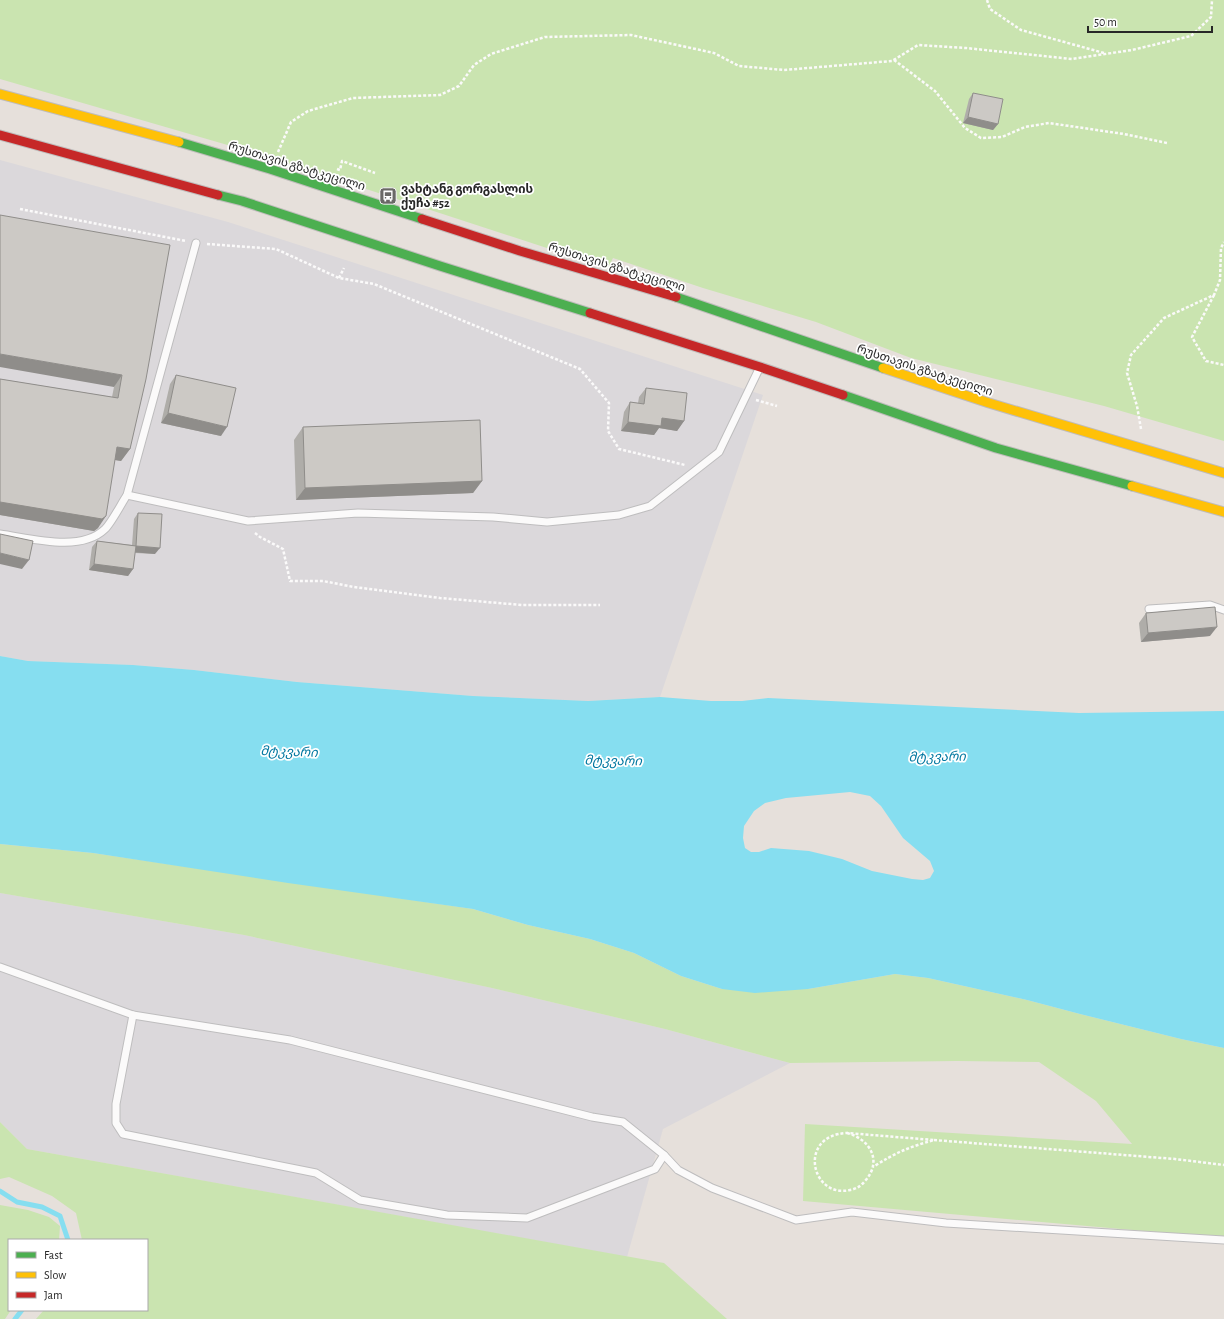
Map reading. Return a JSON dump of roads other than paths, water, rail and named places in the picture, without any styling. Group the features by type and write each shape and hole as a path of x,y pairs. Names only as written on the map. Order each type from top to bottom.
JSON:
{"highway":[{"name":"რუსთავის გზატკეცილი","path":"0,94 129,128 270,169 520,251 692,302 824,349 989,404 1224,473"},
{"path":"0,135 242,201 440,266 760,367 996,448 1224,512"}],"lane":[{"path":"0,534 66,543 91,538 105,528 127,495 196,243"},
{"path":"127,495 248,521 358,513 493,517 547,522 619,515 650,506 719,452 760,367"},
{"path":"1148,609 1210,606 1224,610"},
{"path":"0,967 132,1015 290,1040 592,1117 623,1122 664,1155 678,1170 712,1188 796,1220 852,1212 946,1223 1224,1240"},
{"path":"132,1015 116,1104 116,1123 123,1134 316,1173 360,1200 447,1215 526,1218 655,1169 664,1155"}],"water":[{"name":"მტკვარი","path":"0,656 28,661 133,665 194,670 297,682 473,696 588,701 660,697 711,701 742,701 768,698 1079,713 1224,711 1224,1048 1181,1039 1027,1000 928,978 895,974 808,989 755,993 722,989 681,976 634,953 590,939 528,925 473,909 288,883 93,853 0,844","holes":["850,792 870,796 881,806 903,838 930,861 934,871 930,878 923,880 912,879 872,871 842,859 809,851 771,848 759,852 751,852 745,848 743,838 744,826 754,811 765,803 786,798"]}],"waterway":[{"path":"0,1191 17,1202 42,1207 60,1216 68,1239"},
{"path":"15,1319 21,1311"}],"place":[{"name":"ვახტანგ გორგასლის ქუჩა #52","path":"388,196"}]}
